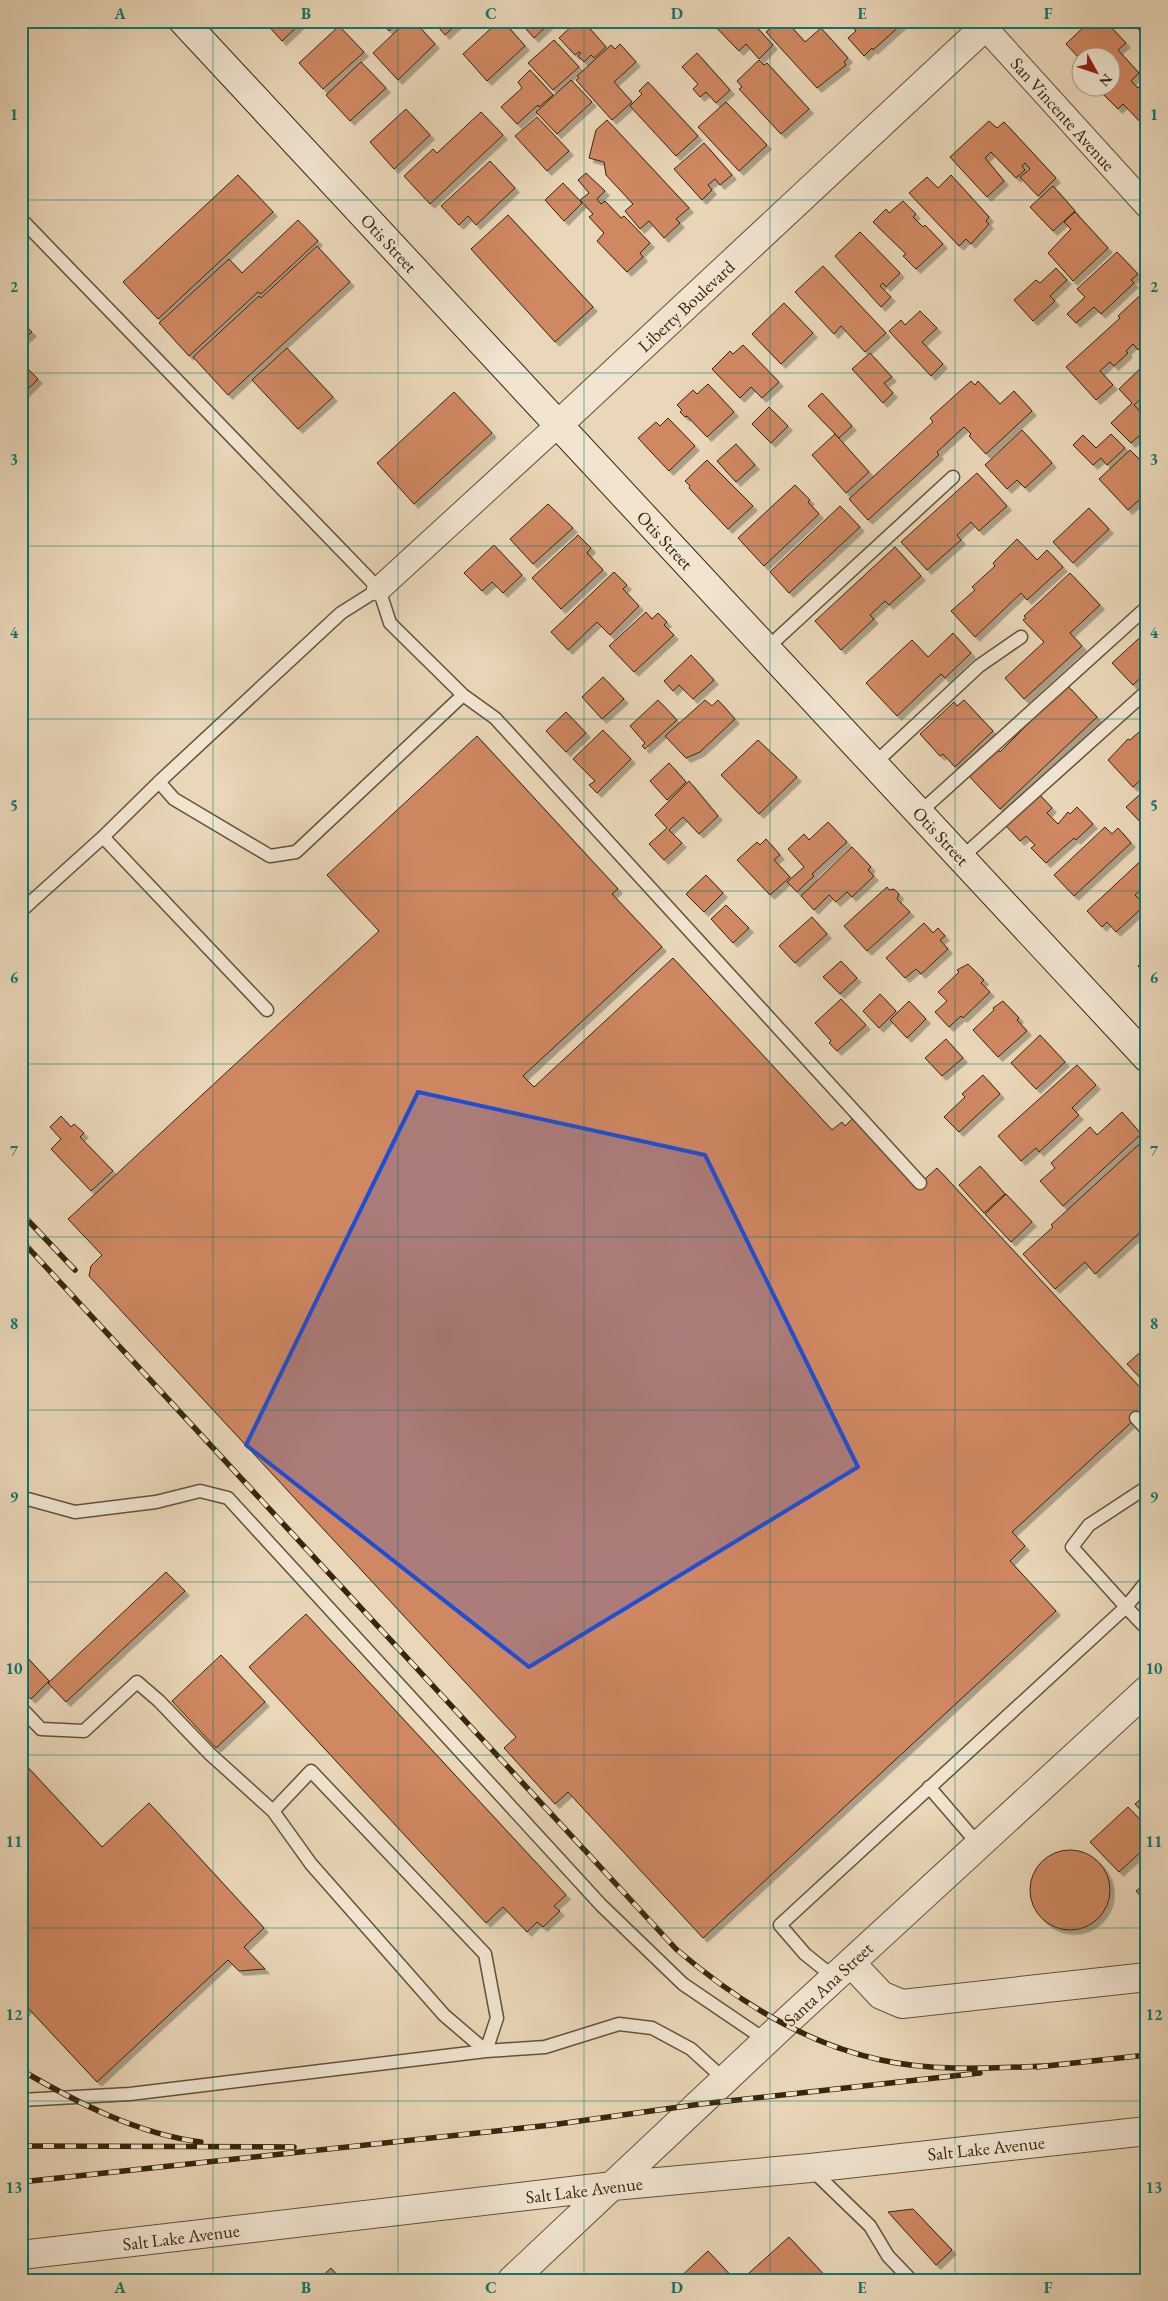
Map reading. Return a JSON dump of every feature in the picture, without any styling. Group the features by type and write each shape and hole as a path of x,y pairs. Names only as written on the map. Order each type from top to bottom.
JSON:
{"street":[{"name":"Otis Street","path":"183,21 1147,1058"},
{"name":"Liberty Boulevard","path":"378,588 558,425 985,23"},
{"name":"San Vincente Avenue","path":"985,23 1147,206"},
{"name":"Santa Ana Street","path":"512,2280 843,1970 1147,1690"},
{"path":"843,1970 881,1996 902,2004 1147,1977"},
{"name":"Salt Lake Avenue","path":"21,2255 613,2186 810,2168 1147,2130"}],"lane":[{"path":"21,219 378,588 390,623 463,695 495,718 920,1183"},
{"path":"766,649 953,477"},
{"path":"21,911 103,837 159,782 341,613 378,588"},
{"path":"919,813 1147,607"},
{"path":"874,764 979,666 1021,637"},
{"path":"961,858 1147,691"},
{"path":"159,782 174,799 270,856 296,852 463,695"},
{"path":"103,837 267,1010"},
{"path":"1136,1418 1147,1430"},
{"path":"1147,1487 1090,1525 1072,1547 1147,1629"},
{"path":"21,1495 24,1498 75,1512 156,1502 200,1491 228,1498 601,1906 683,1984 767,2041"},
{"path":"843,1970 804,1954 780,1925 1126,1607 1147,1581"},
{"path":"21,1708 41,1729 84,1731 137,1682 159,1701 210,1754 273,1811 311,1864 431,2000 486,2051"},
{"path":"273,1811 311,1771 485,1954 497,2018 486,2051"},
{"path":"929,1787 979,1845"},
{"path":"21,2100 130,2094 486,2051 545,2047 619,2024 652,2028 691,2049 725,2080"},
{"path":"810,2168 870,2226 888,2256 911,2280"}],"highlighted area":[{"path":"418,1092 705,1155 858,1467 529,1667 246,1445"}],"building":[{"path":"264,21 303,21 282,41"},
{"path":"380,21 399,21 389,31"},
{"path":"407,21 414,21 435,44 398,80 373,53"},
{"path":"433,21 460,21 445,35"},
{"path":"499,21 503,21 525,46 487,81 463,54"},
{"path":"519,21 552,21 534,38"},
{"path":"577,21 583,21 606,47 594,58 591,55 584,62 578,56 581,53 579,52 575,55 559,38"},
{"path":"710,21 751,21 773,45 759,59 746,44 739,51"},
{"path":"778,21 786,21 805,42 821,28 848,58 844,62 846,65 817,88 766,32"},
{"path":"846,21 902,21 903,23 864,56 848,38 856,31"},
{"path":"1090,21 1105,21 1126,43 1120,48 1070,48 1066,44"},
{"path":"1131,21 1147,21 1147,39"},
{"path":"339,26 364,52 323,89 299,63"},
{"path":"554,40 579,67 553,90 528,63"},
{"path":"620,44 636,62 614,82 632,102 612,120 576,80 579,78 577,76 611,45 615,49"},
{"path":"1120,52 1139,73 1131,81 1138,88 1141,84 1147,90 1147,129 1123,104 1118,109 1107,98 1120,98"},
{"path":"697,53 730,90 716,103 706,92 700,97 693,89 698,84 682,67"},
{"path":"759,60 764,65 767,63 809,109 781,134 739,89 742,87 737,81"},
{"path":"361,62 386,88 350,121 326,95"},
{"path":"530,70 553,95 539,107 538,105 517,124 501,107 522,88 518,82"},
{"path":"571,80 592,102 557,134 536,112"},
{"path":"648,82 698,136 676,156 630,106 642,94 639,91"},
{"path":"726,102 767,145 739,171 698,127"},
{"path":"406,109 430,135 394,169 370,142"},
{"path":"481,112 503,135 430,204 404,176 433,149 437,153"},
{"path":"537,117 569,151 547,171 515,136"},
{"path":"607,120 689,208 676,219 680,223 664,238 649,221 640,229 625,211 633,204 606,175 604,162 589,158 596,130"},
{"path":"989,121 997,128 1004,122 1056,178 1038,196 1020,177 1030,169 1025,163 1022,166 1025,170 1016,178 991,152 985,158 1004,181 987,197 950,157"},
{"path":"704,143 732,175 720,185 715,179 708,185 712,190 702,200 674,169"},
{"path":"490,161 515,188 476,225 468,216 459,225 441,206"},
{"path":"586,173 605,191 597,199 601,204 605,201 621,218 624,216 650,243 640,253 643,257 627,272 597,241 604,233 589,217 593,214 580,200 589,193 578,180"},
{"path":"238,175 273,212 158,319 123,282"},
{"path":"951,175 989,217 986,221 989,224 971,244 966,239 959,246 909,193 927,177 938,188"},
{"path":"563,183 582,203 564,221 545,200"},
{"path":"1053,186 1075,211 1053,231 1030,207"},
{"path":"903,201 916,214 913,217 923,227 925,225 943,244 916,269 903,256 906,254 873,222 886,209 889,213"},
{"path":"1075,212 1108,248 1073,281 1048,253 1071,229 1064,222"},
{"path":"508,215 593,307 555,342 471,249"},
{"path":"298,220 318,241 261,294 258,292 189,356 159,323 229,259 242,273"},
{"path":"860,232 900,273 886,287 883,283 880,286 891,297 881,307 835,256"},
{"path":"317,246 350,282 228,395 193,357"},
{"path":"1117,252 1138,274 1131,280 1134,283 1101,314 1094,307 1076,323 1067,314 1085,297 1077,289"},
{"path":"823,266 886,333 865,352 841,326 834,334 795,292"},
{"path":"1056,268 1067,280 1050,296 1055,301 1033,321 1014,300 1036,280 1040,283"},
{"path":"1147,289 1147,341 1138,350 1133,344 1126,351 1128,353 1114,366 1110,362 1100,371 1113,385 1096,400 1066,367 1120,318 1118,316"},
{"path":"784,303 813,333 781,364 752,334"},
{"path":"920,311 937,328 922,342 943,364 931,376 889,331 901,320 905,325"},
{"path":"21,321 32,332 21,342"},
{"path":"743,345 779,382 762,398 751,387 740,398 712,369 730,351 733,354"},
{"path":"287,348 333,397 298,429 252,380"},
{"path":"870,353 892,377 884,383 893,393 883,403 852,369"},
{"path":"21,362 38,379 21,396"},
{"path":"1147,362 1147,393 1134,405 1147,419 1147,429 1131,443 1111,423 1132,403 1119,389"},
{"path":"971,381 975,385 978,381 1000,404 1014,391 1032,411 986,454 969,436 971,434 964,427 937,452 939,455 868,520 849,499 933,422 930,418"},
{"path":"708,384 734,412 707,437 687,416 685,417 680,412 682,410 677,405 693,390 697,394"},
{"path":"454,392 492,433 414,504 377,463"},
{"path":"822,393 852,426 839,438 808,406"},
{"path":"769,407 788,426 771,443 752,424"},
{"path":"668,418 695,446 669,471 638,438 656,422 660,426"},
{"path":"1022,430 1052,463 1025,488 1017,480 1007,489 985,465"},
{"path":"835,434 869,472 846,493 812,455"},
{"path":"1111,434 1125,448 1107,465 1101,458 1093,465 1073,445 1083,435 1096,448"},
{"path":"736,444 755,465 736,482 717,461"},
{"path":"1130,450 1147,467 1147,493 1128,510 1099,479"},
{"path":"707,460 753,506 728,529 689,488 690,486 685,481"},
{"path":"977,473 1007,506 979,531 971,522 957,535 961,540 927,570 901,542"},
{"path":"795,485 810,500 808,502 819,514 764,566 738,538"},
{"path":"548,504 573,528 533,564 510,539"},
{"path":"840,506 860,527 789,593 770,572"},
{"path":"1089,508 1109,529 1073,563 1053,542"},
{"path":"578,535 591,548 587,553 603,570 561,609 532,578"},
{"path":"1017,539 1037,560 1047,550 1063,567 1027,600 1021,593 975,637 951,611 975,590 972,587 995,566 993,563"},
{"path":"494,545 522,575 503,593 492,582 482,591 464,573"},
{"path":"895,547 921,576 889,605 885,601 870,615 874,619 841,650 815,621"},
{"path":"614,572 627,585 623,589 639,606 610,635 597,622 568,650 551,632"},
{"path":"1070,573 1100,605 1070,633 1082,646 1024,699 1005,678 1044,642 1023,620 1026,618 1024,616"},
{"path":"646,612 652,619 658,613 667,622 664,625 674,635 634,672 609,646"},
{"path":"1147,631 1147,672 1133,685 1112,663"},
{"path":"953,633 971,653 945,678 941,674 897,716 866,683 912,640 928,657"},
{"path":"691,655 714,680 693,699 679,685 673,691 664,681"},
{"path":"603,677 624,699 602,719 582,697"},
{"path":"1067,685 1097,717 1000,809 969,776 997,749 1000,752"},
{"path":"658,700 677,720 645,749 642,746 645,743 630,726"},
{"path":"705,700 712,706 718,700 735,719 700,752 686,758 665,736"},
{"path":"964,700 993,731 955,767 943,754 940,756 920,734 954,702 957,706"},
{"path":"566,712 586,733 566,752 546,731"},
{"path":"1147,725 1147,774 1133,787 1108,760 1128,739 1130,740"},
{"path":"603,730 631,759 597,793 589,785 595,781 573,759"},
{"path":"477,736 618,889 612,894 662,947 523,1076 534,1087 673,958 832,1130 842,1122 845,1126 853,1118 916,1187 937,1168 1147,1395 1147,1408 1012,1532 1025,1546 1010,1561 1056,1611 703,1938 568,1792 555,1804 504,1748 516,1737 89,1276 91,1266 102,1255 68,1219 379,931 327,875"},
{"path":"758,740 797,777 759,814 721,775"},
{"path":"669,763 686,782 667,800 650,781"},
{"path":"689,781 718,816 699,834 683,817 669,830 682,843 664,860 649,844 667,828 655,815"},
{"path":"1147,788 1147,829 1126,807"},
{"path":"1040,795 1052,808 1047,813 1058,824 1068,812 1070,814 1077,807 1093,824 1046,863 1031,848 1035,845 1026,836 1020,841 1006,826"},
{"path":"828,822 847,842 812,874 814,876 797,892 787,882 804,867 788,849 804,834 809,840"},
{"path":"1105,827 1112,834 1118,828 1131,843 1074,896 1054,875"},
{"path":"766,839 780,855 774,860 790,877 770,895 737,860 757,842 760,845"},
{"path":"852,847 871,867 868,870 874,876 852,897 847,892 836,902 829,895 814,910 801,896"},
{"path":"1147,855 1147,891 1143,888 1135,895 1145,905 1116,932 1107,922 1102,927 1087,911"},
{"path":"706,875 723,893 704,912 686,894"},
{"path":"887,887 889,890 894,889 899,894 897,899 910,912 867,951 844,926"},
{"path":"726,905 749,928 733,943 711,919"},
{"path":"812,917 827,934 795,963 779,946"},
{"path":"924,923 933,933 938,928 945,936 940,940 948,949 921,974 916,969 905,978 886,958"},
{"path":"1147,958 1147,976 1138,966"},
{"path":"841,961 857,978 840,994 823,977"},
{"path":"968,964 984,980 981,983 990,992 963,1018 961,1016 949,1027 935,1012 947,1001 938,992 959,972 957,970"},
{"path":"880,994 896,1011 879,1028 863,1011"},
{"path":"841,999 866,1025 837,1051 815,1023"},
{"path":"909,1001 926,1019 907,1038 890,1020"},
{"path":"1003,1001 1019,1018 1017,1020 1027,1031 998,1057 973,1030 994,1010 993,1008"},
{"path":"1040,1035 1065,1062 1036,1089 1011,1063"},
{"path":"946,1039 963,1058 942,1076 925,1058"},
{"path":"1077,1065 1096,1085 1072,1108 1079,1115 1039,1152 1036,1148 1021,1161 998,1136"},
{"path":"983,1075 1000,1094 959,1132 944,1117 965,1097 962,1094"},
{"path":"1122,1112 1141,1134 1063,1206 1040,1181 1055,1168 1051,1163 1090,1127 1097,1135"},
{"path":"61,1116 71,1127 74,1124 84,1133 80,1137 113,1171 91,1191 51,1149 61,1139 50,1127"},
{"path":"1147,1137 1147,1226 1095,1274 1085,1262 1055,1289 1023,1254 1053,1227 1051,1225"},
{"path":"980,1166 1005,1194 984,1213 959,1185"},
{"path":"1006,1194 1032,1222 1011,1242 985,1214"},
{"path":"1147,1346 1147,1385 1127,1364"},
{"path":"166,1572 185,1591 66,1702 48,1683"},
{"path":"306,1614 566,1895 554,1906 560,1911 543,1927 537,1922 527,1932 503,1907 486,1923 249,1667"},
{"path":"21,1651 49,1681 31,1699 21,1689"},
{"path":"221,1655 265,1702 216,1748 172,1701"},
{"path":"21,1760 102,1847 149,1803 264,1928 244,1947 265,1969 239,1971 228,1960 97,2082 28,2008 21,2015"},
{"path":"1147,1793 1147,1817 1135,1804"},
{"path":"1128,1807 1147,1827 1147,1846 1119,1872 1090,1842"},
{"path":"1070,1850 1085,1853 1098,1862 1107,1875 1110,1890 1107,1905 1098,1918 1085,1927 1070,1930 1055,1927 1042,1918 1033,1905 1030,1890 1033,1875 1042,1862 1055,1853"},
{"path":"1147,1882 1147,1903 1136,1891"},
{"path":"913,2209 952,2250 936,2265 888,2212"},
{"path":"789,2237 829,2280 755,2280 749,2273"},
{"path":"708,2251 735,2280 677,2280"},
{"path":"331,2268 342,2280 322,2280 320,2278"}],"railway":[{"path":"21,1213 75,1270"},
{"path":"21,1240 676,1949 699,1968 772,2017 824,2043 852,2052 901,2064 942,2068 1045,2066"},
{"path":"1037,2067 1147,2055"},
{"path":"21,2070 85,2105 130,2124 177,2138 201,2142"},
{"path":"21,2182 551,2125 701,2104 980,2073"},
{"path":"21,2146 294,2147"}]}
